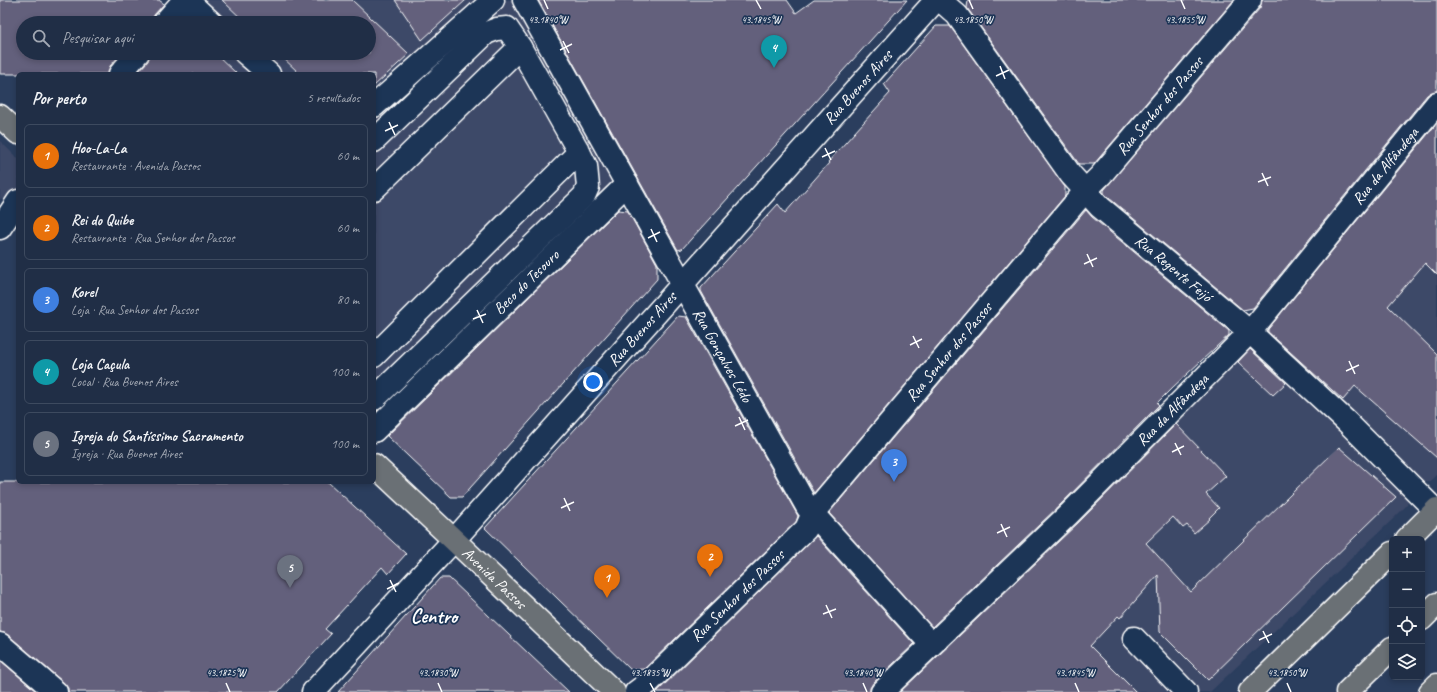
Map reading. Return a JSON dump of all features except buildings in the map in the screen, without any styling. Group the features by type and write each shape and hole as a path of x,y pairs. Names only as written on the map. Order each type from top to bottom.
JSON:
{"main road":[{"path":"0,116 16,131"},
{"name":"Avenida Passos","path":"376,467 614,692"},
{"path":"1410,536 1436,510"},
{"path":"1250,692 1389,556"},
{"path":"1425,616 1437,604"},
{"path":"1347,692 1389,651"},
{"path":"1430,692 1437,685"}],"street":[{"path":"171,16 186,0 204,16"},
{"path":"376,104 493,0"},
{"name":"Rua Gonçalves Lédo","path":"524,0 807,507 931,644"},
{"name":"Rua Buenos Aires","path":"313,692 454,540 936,0"},
{"name":"Rua Regente Feijó","path":"940,0 957,15 1071,175 1100,207 1250,332 1347,422 1436,510"},
{"name":"Rua Senhor dos Passos","path":"636,692 648,683 806,529 813,513 1086,190 1101,175 1250,0"},
{"path":"376,139 486,33 497,29 507,28 520,47 579,152 586,166 588,187 584,196 376,397"},
{"path":"376,187 520,47"},
{"path":"122,72 132,60"},
{"path":"253,60 267,72"},
{"name":"Rua da Alfândega","path":"882,692 1069,514 1250,332 1437,103"},
{"path":"376,354 579,152"},
{"name":"Beco do Tesouro","path":"376,430 627,184"},
{"path":"0,228 16,204"},
{"path":"1134,638 1186,692"},
{"path":"0,644 56,692"}],"shaded area":[{"path":"203,0 485,0 376,96 376,72 277,72 264,60 376,60 376,16 219,16"},
{"path":"501,0 515,0 615,182 420,371 376,409 376,110"},
{"path":"143,60 246,60 259,72 133,72"},
{"path":"1437,114 1437,474 1430,481 1420,481 1264,334 1265,327"},
{"path":"0,141 16,157 16,195 0,199"},
{"path":"1252,345 1260,348 1408,498 1407,505 1392,520 1210,692 892,692"}],"place":[{"name":"Loja Caçula","path":"774,68"},
{"name":"Korel","path":"894,482"},
{"name":"Rei do Quibe","path":"710,577"},
{"name":"Igreja do Santíssimo Sacramento","path":"290,588"},
{"name":"Hoo-La-La","path":"607,598"}],"district":[{"name":"Centro","path":"434,616"}]}
